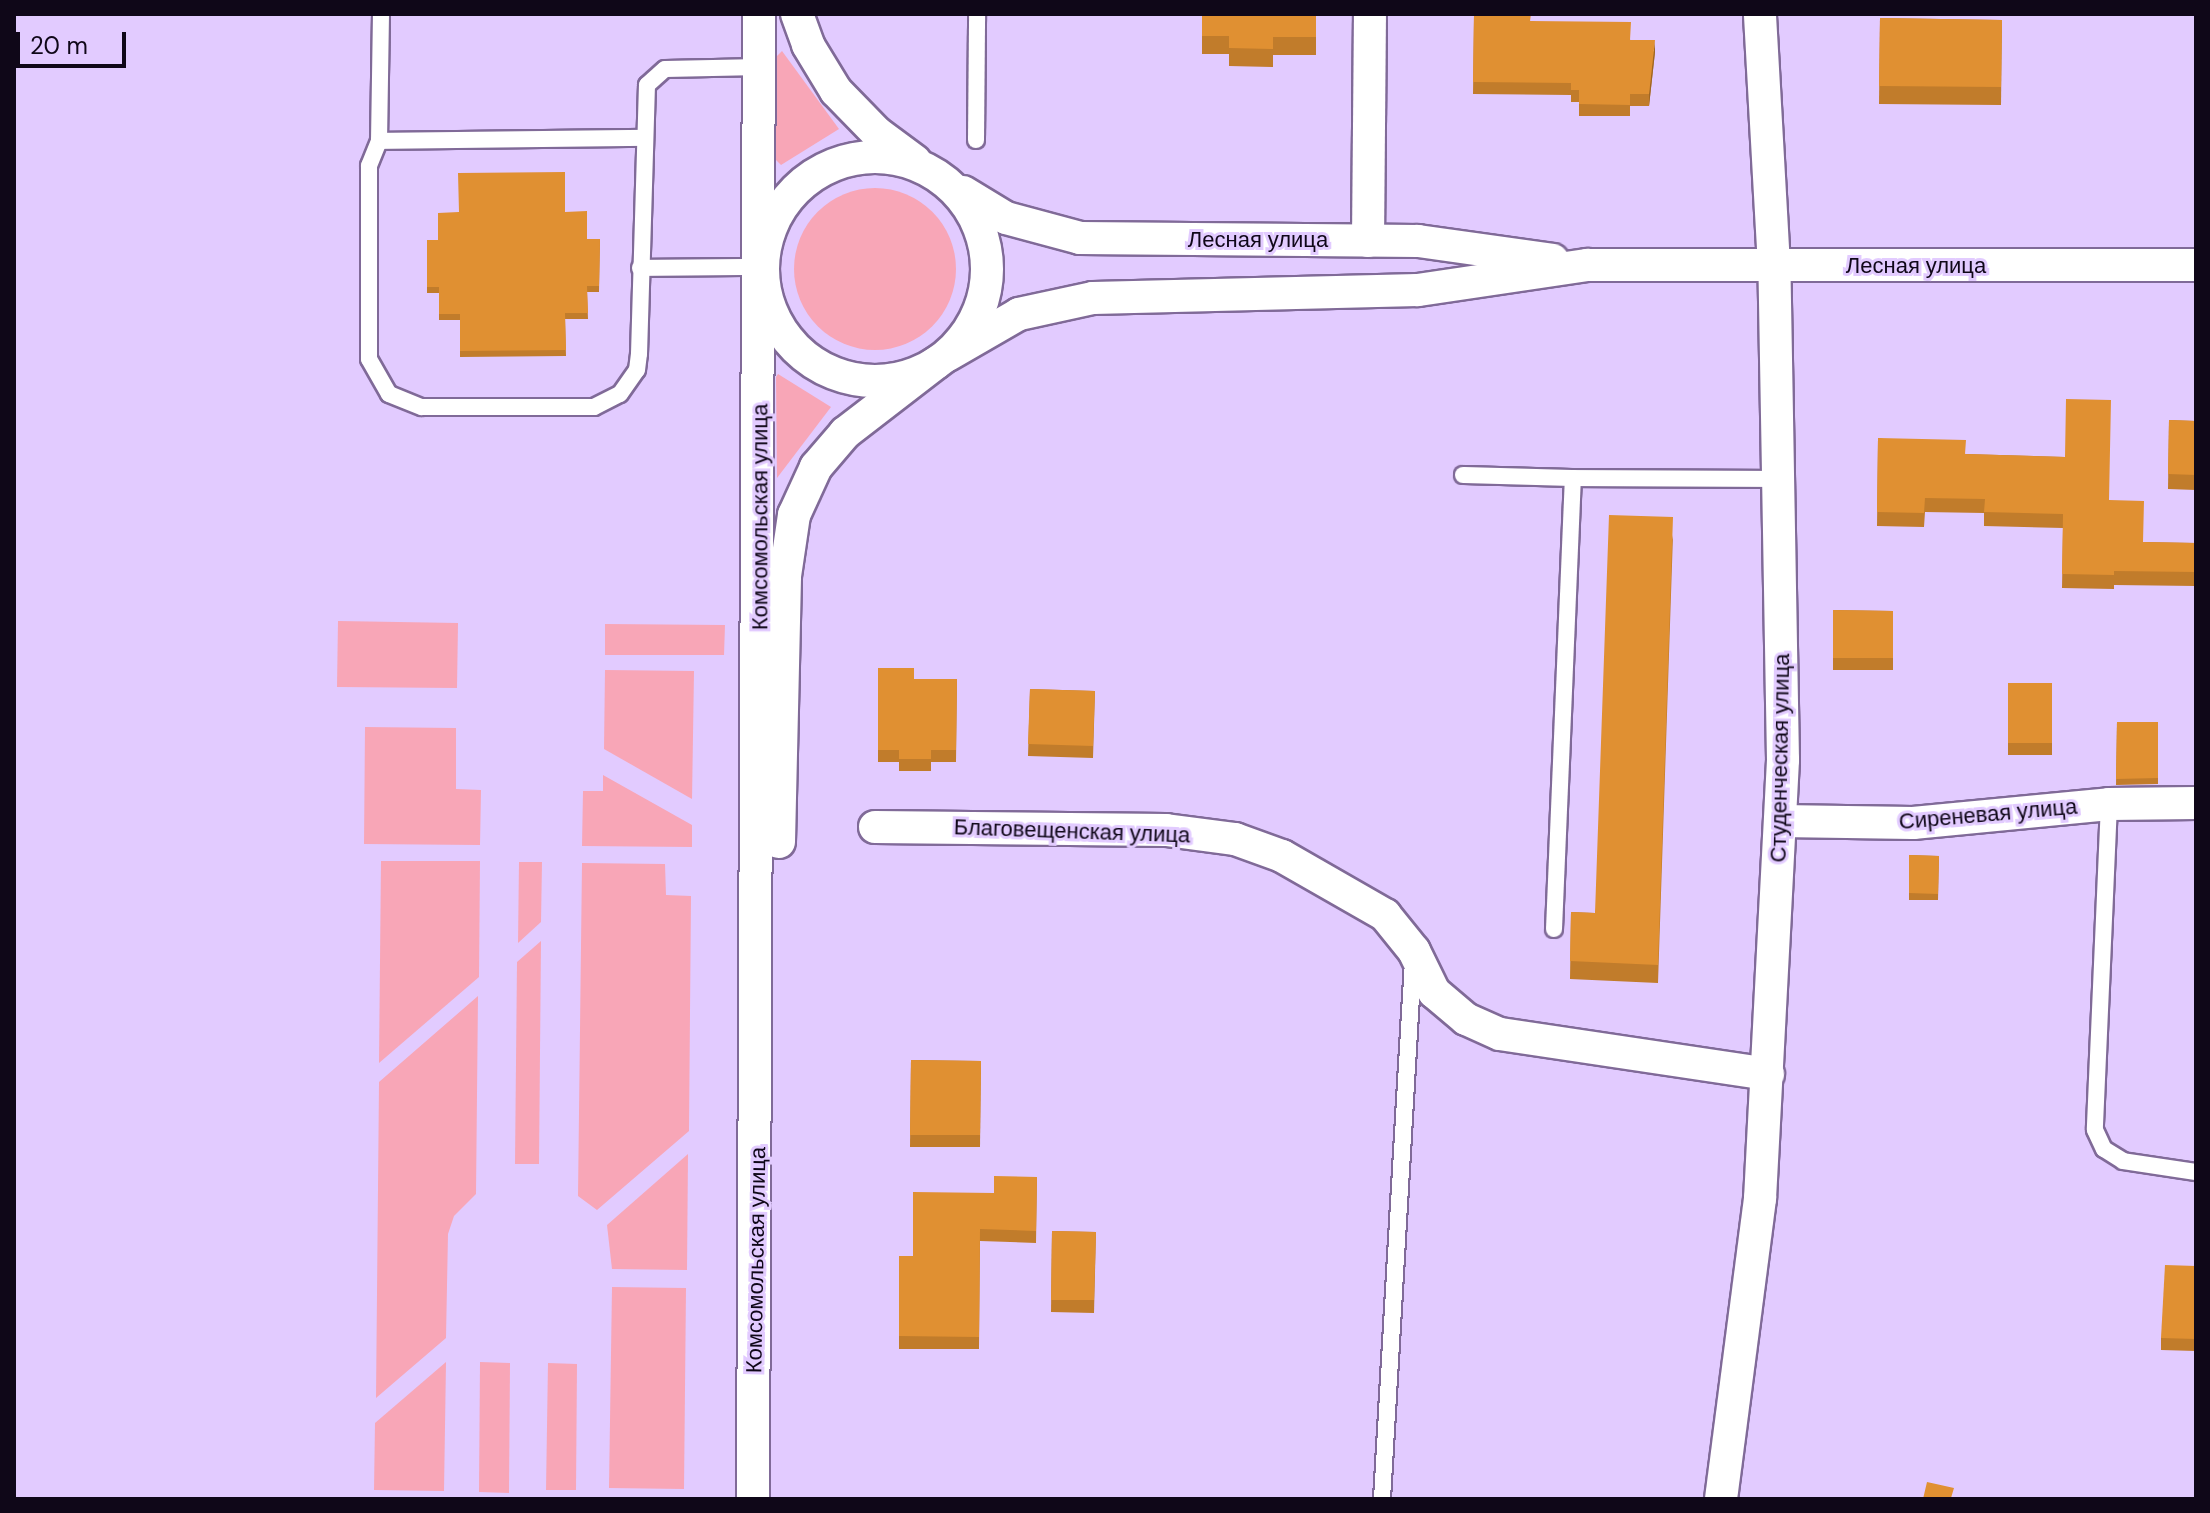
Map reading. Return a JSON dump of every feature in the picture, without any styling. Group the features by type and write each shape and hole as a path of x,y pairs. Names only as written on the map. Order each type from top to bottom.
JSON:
{"street":[{"name":"Комсомольская улица","path":"753,1499 759,1020 762,270 759,14"},
{"path":"797,14 808,45 836,91 877,133 937,176 975,218 987,261 981,305 942,359 887,381 857,380 828,371 803,356 783,333 762,270 778,212 820,171 878,157 937,176"},
{"path":"1368,241 1370,14"},
{"name":"Студенческая улица","path":"1721,1499 1760,1199 1780,821 1774,266 1760,14"},
{"name":"Лесная улица","path":"937,176 1006,218 1059,235 1418,241 1587,265 2196,265"},
{"name":"Лесная улица","path":"942,359 1019,314 1069,301 1418,290 1587,265"},
{"name":"Комсомольская улица","path":"759,1020 782,819 784,590 794,515 816,467 845,433 942,359"},
{"name":"Сиреневая улица","path":"1780,821 1947,821 2109,804 2196,803"},
{"name":"Благовещенская улица","path":"875,827 1166,830 1235,839 1354,893 1385,915 1414,940 1434,992 1466,1019 1500,1034 1768,1074"}],"lane":[{"path":"381,14 379,141 369,166 369,359 379,383 400,402 422,407 581,407 607,402 630,384 637,370 642,138 647,85 665,69 760,67"},
{"path":"976,140 977,14"},
{"path":"379,141 642,138"},
{"path":"640,268 762,270"},
{"path":"1463,475 1776,479"},
{"path":"1554,929 1573,478"},
{"path":"2109,804 2095,1130 2104,1149 2123,1161 2196,1172"},
{"path":"1382,1499 1414,940"}],"shaded area":[{"path":"782,51 839,129 781,165 775,159 776,57"},
{"path":"875,188 906,194 932,212 950,238 956,269 950,300 932,326 906,344 875,350 844,344 818,326 800,300 794,269 800,238 818,212 844,194"},
{"path":"778,374 831,407 777,478 776,377"},
{"path":"338,621 458,623 457,688 337,687"},
{"path":"605,624 725,625 724,655 605,655"},
{"path":"605,670 694,671 692,799 604,749"},
{"path":"365,727 456,728 456,789 481,790 480,845 364,844"},
{"path":"603,775 692,825 692,847 582,846 583,791 603,791"},
{"path":"381,861 480,861 479,977 379,1063"},
{"path":"519,862 542,862 541,922 518,943"},
{"path":"582,863 665,864 666,895 691,896 689,1131 597,1210 578,1196"},
{"path":"541,941 539,1164 515,1164 517,962"},
{"path":"478,996 476,1194 454,1216 448,1234 446,1338 376,1398 379,1082"},
{"path":"688,1154 687,1270 612,1269 607,1225"},
{"path":"612,1287 686,1288 684,1489 609,1488"},
{"path":"446,1362 444,1491 374,1490 375,1423"},
{"path":"480,1362 510,1363 509,1493 479,1492"},
{"path":"548,1363 577,1364 576,1490 546,1490"}],"building":[{"path":"1202,14 1316,14 1316,37 1273,37 1273,49 1229,48 1229,36 1202,36"},
{"path":"1474,14 1531,14 1530,21 1631,22 1630,40 1655,40 1649,94 1630,94 1630,105 1579,104 1579,90 1571,90 1571,83 1473,82"},
{"path":"1880,18 2002,20 2001,87 1879,86"},
{"path":"565,172 565,212 587,211 587,239 600,239 599,286 587,286 588,313 565,313 566,350 460,351 460,314 439,314 439,287 427,287 427,240 438,240 438,213 459,212 458,173"},
{"path":"2066,399 2111,400 2109,500 2144,501 2143,542 2196,543 2196,572 2062,574 2063,514 1984,512 1985,499 1925,498 1924,513 1877,512 1878,438 1966,440 1965,454 2065,457"},
{"path":"2169,420 2196,421 2196,475 2168,474"},
{"path":"1609,515 1673,517 1658,965 1570,961 1571,912 1595,913"},
{"path":"1833,610 1893,611 1893,658 1833,658"},
{"path":"878,668 914,668 914,679 957,679 956,750 931,750 931,759 899,759 899,750 878,750"},
{"path":"2008,683 2052,683 2052,743 2008,743"},
{"path":"1030,689 1095,691 1093,746 1028,744"},
{"path":"2117,722 2158,722 2158,778 2116,779"},
{"path":"1909,855 1939,856 1938,894 1909,893"},
{"path":"911,1060 981,1061 980,1135 910,1135"},
{"path":"994,1176 1037,1177 1036,1231 980,1229 979,1337 899,1336 899,1256 913,1256 913,1192 994,1193"},
{"path":"1052,1231 1096,1232 1094,1300 1051,1300"},
{"path":"2165,1265 2196,1266 2196,1339 2161,1338"},
{"path":"1927,1482 1954,1488 1951,1498 1956,1499 1923,1499"}]}
